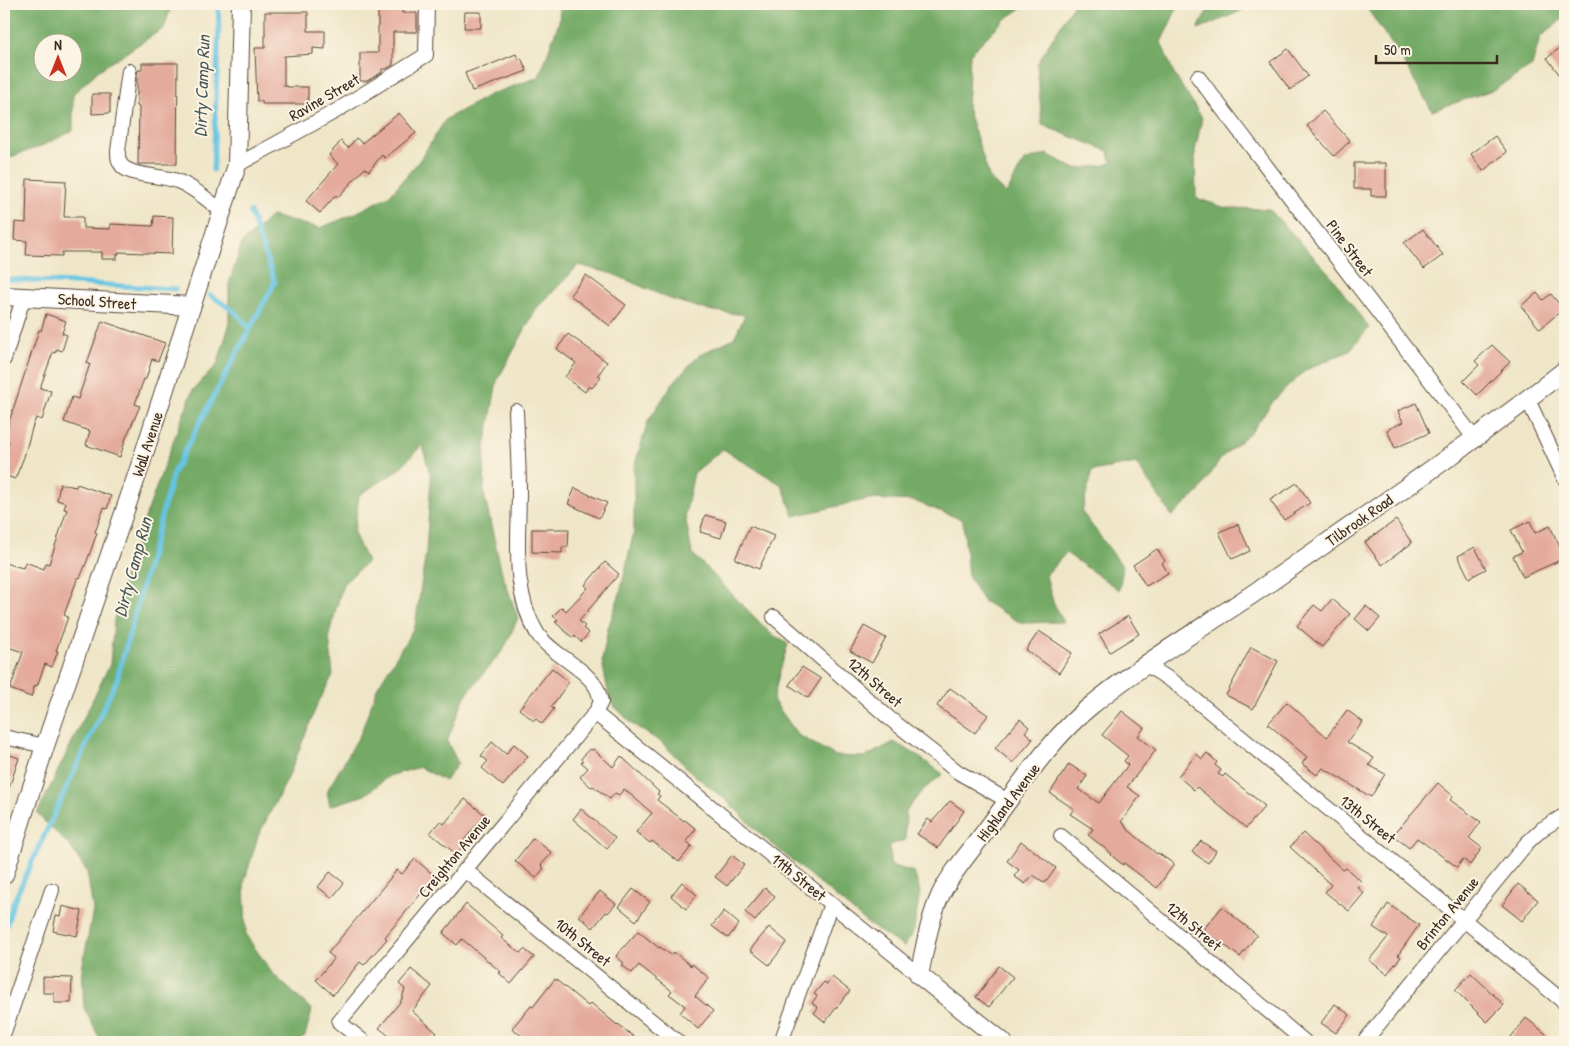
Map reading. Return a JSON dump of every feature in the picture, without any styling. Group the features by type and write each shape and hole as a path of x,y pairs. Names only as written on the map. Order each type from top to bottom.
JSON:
{"street":[{"name":"Wall Avenue","path":"4,876 45,746 139,469 237,165 241,4"},
{"name":"Ravine Street","path":"237,165 336,112 426,55 427,4"},
{"path":"129,71 118,151 118,159 121,165 134,172 177,180 222,211"},
{"name":"Pine Street","path":"1198,77 1475,439"},
{"name":"School Street","path":"4,296 191,306"},
{"path":"4,359 24,296"},
{"name":"Tilbrook Road","path":"1147,665 1475,439 1565,370"},
{"path":"1528,400 1565,479"},
{"path":"516,411 519,491 518,563 525,606 538,634 555,652 585,675 597,689 601,702 595,713"},
{"name":"12th Street","path":"774,617 889,718 958,772 1008,801"},
{"name":"Highland Avenue","path":"920,975 931,922 940,894 958,868 1064,731 1091,705 1147,665"},
{"name":"13th Street","path":"1147,665 1175,683 1565,1003"},
{"name":"Creighton Avenue","path":"364,1042 339,1022 595,713"},
{"name":"11th Street","path":"595,713 1002,1042"},
{"path":"4,737 45,746"},
{"name":"Brinton Avenue","path":"1364,1042 1527,842 1542,829 1565,815"},
{"name":"12th Street","path":"1061,836 1305,1042"},
{"name":"10th Street","path":"466,870 678,1042"},
{"path":"4,1032 52,890"},
{"path":"781,1042 831,904"}],"green space":[{"path":"4,4 172,4 164,28 99,70 73,94 73,131 11,157 4,163"},
{"path":"560,4 1028,4 1005,19 970,54 967,108 990,179 1006,194 1024,161 1047,154 1075,169 1105,165 1112,162 1108,151 1042,125 1037,64 1073,5 1179,4 1161,42 1174,74 1202,118 1195,151 1196,198 1226,208 1269,209 1328,272 1369,328 1349,351 1306,370 1274,400 1252,431 1222,457 1198,493 1172,516 1136,463 1092,471 1082,512 1123,567 1119,590 1066,553 1046,575 1053,602 1064,622 1021,623 983,601 968,576 963,520 914,501 869,499 794,516 782,485 723,449 694,473 685,515 692,553 770,633 788,644 773,700 798,735 836,756 865,757 894,742 943,774 923,790 906,811 905,840 890,845 890,865 914,872 920,892 914,930 904,947 868,924 759,833 727,801 693,774 661,742 632,724 610,702 602,661 608,628 620,593 634,531 634,468 648,421 673,383 699,355 734,338 745,315 707,310 670,299 613,274 579,265 536,309 497,381 485,447 484,494 502,573 518,618 504,649 465,696 447,741 458,763 445,781 420,767 389,776 365,795 330,806 327,791 361,733 377,688 415,626 426,552 431,477 422,445 396,472 359,495 354,533 367,562 343,584 329,635 333,675 317,705 288,778 258,836 244,883 246,935 272,973 312,1010 305,1036 294,1042 98,1042 99,1037 84,1008 82,969 93,910 87,872 70,846 37,814 110,664 114,620 126,570 193,390 217,365 229,326 229,284 242,243 271,216 320,228 352,215 389,196 419,161 446,119 491,94 539,77 559,22"},
{"path":"1213,4 1254,4 1198,29 1209,7"},
{"path":"1364,4 1565,4 1565,17 1540,37 1532,66 1495,89 1432,111 1402,59"}],"building":[{"path":"378,4 402,4 402,13 417,13 417,32 393,32 393,65 382,69 382,72 367,81 360,81 360,53 378,53"},
{"path":"265,12 308,12 308,31 325,31 325,49 313,48 313,54 284,56 284,86 308,87 308,104 262,104 262,101 257,101 255,48 265,48"},
{"path":"465,12 481,12 481,28 464,28"},
{"path":"1565,44 1565,82 1547,58"},
{"path":"1288,49 1308,76 1290,90 1270,62"},
{"path":"516,54 518,59 521,58 527,71 472,91 465,73"},
{"path":"142,63 178,63 177,164 138,164 139,107 137,106 137,75 138,70 142,70"},
{"path":"92,94 110,94 110,113 92,114"},
{"path":"1323,111 1350,141 1334,156 1307,126"},
{"path":"399,113 416,133 385,158 382,155 369,171 365,168 320,213 306,201 338,164 329,155 341,141 348,148 356,138 362,143"},
{"path":"1495,136 1507,152 1483,171 1471,154"},
{"path":"1354,163 1386,163 1386,196 1371,196 1371,189 1354,189"},
{"path":"27,179 66,181 64,217 83,217 83,228 110,229 110,224 153,226 154,216 173,217 172,254 119,252 117,259 102,259 102,252 62,252 62,256 26,255 27,241 14,240 15,222 26,223"},
{"path":"1423,229 1443,255 1424,269 1404,243"},
{"path":"586,275 626,305 610,326 570,295"},
{"path":"1537,293 1543,300 1551,294 1563,309 1540,329 1521,306"},
{"path":"46,314 66,321 62,333 67,335 62,351 57,349 55,353 53,352 40,388 51,391 42,420 36,418 33,425 24,457 15,479 4,475 4,458 9,442 4,440 4,437"},
{"path":"102,321 165,343 158,361 152,359 146,379 144,379 135,404 140,406 125,440 120,457 86,445 90,431 64,422 72,397 78,399 90,364 87,363"},
{"path":"568,334 607,362 598,375 601,377 592,388 589,386 585,392 565,377 576,363 557,349"},
{"path":"1492,345 1510,362 1477,395 1463,381 1479,365 1475,361"},
{"path":"1416,403 1429,433 1395,448 1387,430 1403,422 1398,411"},
{"path":"1297,483 1310,503 1284,520 1270,500"},
{"path":"60,484 76,487 77,484 111,496 107,509 104,508 87,561 80,578 78,577 64,615 68,617 52,667 45,664 31,697 10,689 23,652 4,646 4,563 23,568 25,562 44,569 46,563 49,564 67,510 64,509 66,503 57,500"},
{"path":"575,488 607,503 599,518 568,504"},
{"path":"705,515 726,521 721,538 700,532"},
{"path":"1396,520 1412,543 1382,565 1365,542"},
{"path":"1530,521 1535,533 1550,526 1565,558 1523,577 1513,556 1522,552 1511,530"},
{"path":"1238,524 1250,551 1232,559 1219,532"},
{"path":"750,526 774,536 759,569 735,559"},
{"path":"532,529 569,529 568,547 562,547 562,553 532,552"},
{"path":"1475,547 1486,569 1469,578 1458,556"},
{"path":"1157,549 1165,561 1162,563 1168,573 1146,586 1133,565"},
{"path":"605,562 619,574 579,621 589,633 581,642 575,636 573,638 555,622 558,620 553,616 562,607 566,611 588,588 585,585"},
{"path":"1332,599 1350,614 1322,647 1297,626 1314,605 1322,611"},
{"path":"1366,606 1380,618 1369,631 1355,619"},
{"path":"1128,616 1139,634 1110,652 1099,634"},
{"path":"864,626 886,638 872,663 850,651"},
{"path":"1039,631 1072,653 1059,673 1026,650"},
{"path":"1251,647 1278,661 1253,709 1226,695"},
{"path":"802,667 821,679 808,698 789,685"},
{"path":"552,668 569,682 551,707 554,709 542,724 536,719 534,721 519,709"},
{"path":"950,688 988,715 975,733 937,706"},
{"path":"1287,702 1327,737 1347,710 1363,722 1347,742 1374,758 1369,765 1385,774 1371,797 1323,768 1317,775 1302,764 1307,757 1268,724"},
{"path":"1122,711 1144,728 1138,736 1156,750 1127,787 1140,796 1121,822 1157,854 1174,864 1157,888 1124,863 1123,865 1088,835 1093,829 1070,814 1074,809 1050,793 1069,764 1087,776 1078,789 1099,803 1128,765 1124,761 1128,756 1102,735"},
{"path":"1020,719 1029,727 1025,732 1033,739 1013,763 995,748"},
{"path":"492,742 506,754 514,744 528,756 503,786 482,768 488,761 481,756"},
{"path":"589,749 593,749 613,767 621,756 659,792 657,794 660,796 657,800 696,829 686,841 692,846 679,862 652,841 650,843 636,832 652,813 624,789 619,795 615,793 610,799 593,786 591,787 580,777 588,768 581,762 583,761 581,759"},
{"path":"4,753 19,758 6,797 4,796"},
{"path":"1207,753 1217,762 1215,765 1221,770 1218,774 1223,777 1225,774 1265,806 1246,828 1197,787 1194,790 1178,776 1197,754 1202,759"},
{"path":"1438,783 1453,796 1450,800 1481,822 1469,838 1482,848 1470,865 1463,859 1457,867 1417,838 1409,848 1393,835"},
{"path":"465,799 485,815 464,840 466,842 456,854 430,833 440,821 444,824"},
{"path":"950,801 964,811 938,848 917,834 928,819 932,822"},
{"path":"581,809 615,838 607,849 573,819"},
{"path":"1303,833 1343,870 1346,868 1362,882 1357,887 1364,893 1349,911 1325,892 1331,885 1290,847"},
{"path":"533,838 552,853 541,865 544,868 536,878 515,861"},
{"path":"1021,841 1056,868 1045,883 1033,875 1025,884 1014,876 1019,870 1007,861"},
{"path":"1201,841 1216,851 1208,863 1192,852"},
{"path":"732,855 744,865 727,886 715,877"},
{"path":"415,859 437,878 426,891 424,890 385,937 387,939 364,965 360,962 333,995 316,980 334,958 328,953 397,870 402,874"},
{"path":"330,872 344,883 332,898 318,887"},
{"path":"682,882 697,895 686,909 671,896"},
{"path":"1518,884 1538,900 1522,921 1502,905"},
{"path":"765,888 775,896 755,921 745,912"},
{"path":"633,889 650,902 636,921 619,907"},
{"path":"600,891 616,904 608,913 606,912 593,928 579,916"},
{"path":"466,904 503,936 501,938 520,953 524,949 534,957 511,984 499,973 501,972 462,939 457,945 443,933"},
{"path":"1388,904 1419,925 1398,955 1401,957 1387,974 1369,960 1388,937 1373,927"},
{"path":"62,906 82,911 77,936 53,931 56,915 60,916"},
{"path":"1222,907 1257,935 1240,957 1215,938 1213,940 1202,931"},
{"path":"724,911 739,924 728,938 712,926"},
{"path":"769,927 787,942 769,965 750,950"},
{"path":"638,931 659,948 671,955 674,952 709,978 695,996 713,1011 698,1029 680,1013 685,1006 669,994 672,991 639,965 632,973 622,965 624,963 616,956"},
{"path":"999,966 1013,977 989,1007 976,997"},
{"path":"411,969 432,986 412,1011 437,1033 430,1042 397,1042 379,1028 401,1001 405,989 399,984"},
{"path":"1471,973 1504,1005 1487,1022 1455,990"},
{"path":"43,977 72,978 71,1003 54,1003 54,993 43,993"},
{"path":"832,977 850,991 825,1022 814,1013 818,1008 812,1003 817,996 814,994 824,982 827,984"},
{"path":"555,979 588,1006 591,1003 640,1042 529,1042 512,1028 531,1006 533,1007"},
{"path":"1335,1004 1350,1015 1336,1033 1321,1023"},
{"path":"1526,1018 1556,1042 1507,1042"}],"waterway":[{"name":"Dirty Camp Run","path":"213,170 219,25 218,4"},
{"name":"Dirty Camp Run","path":"4,935 13,903 117,679 173,473 275,282 250,212"},
{"path":"4,279 175,289"},
{"path":"210,295 227,306 250,330"}]}
